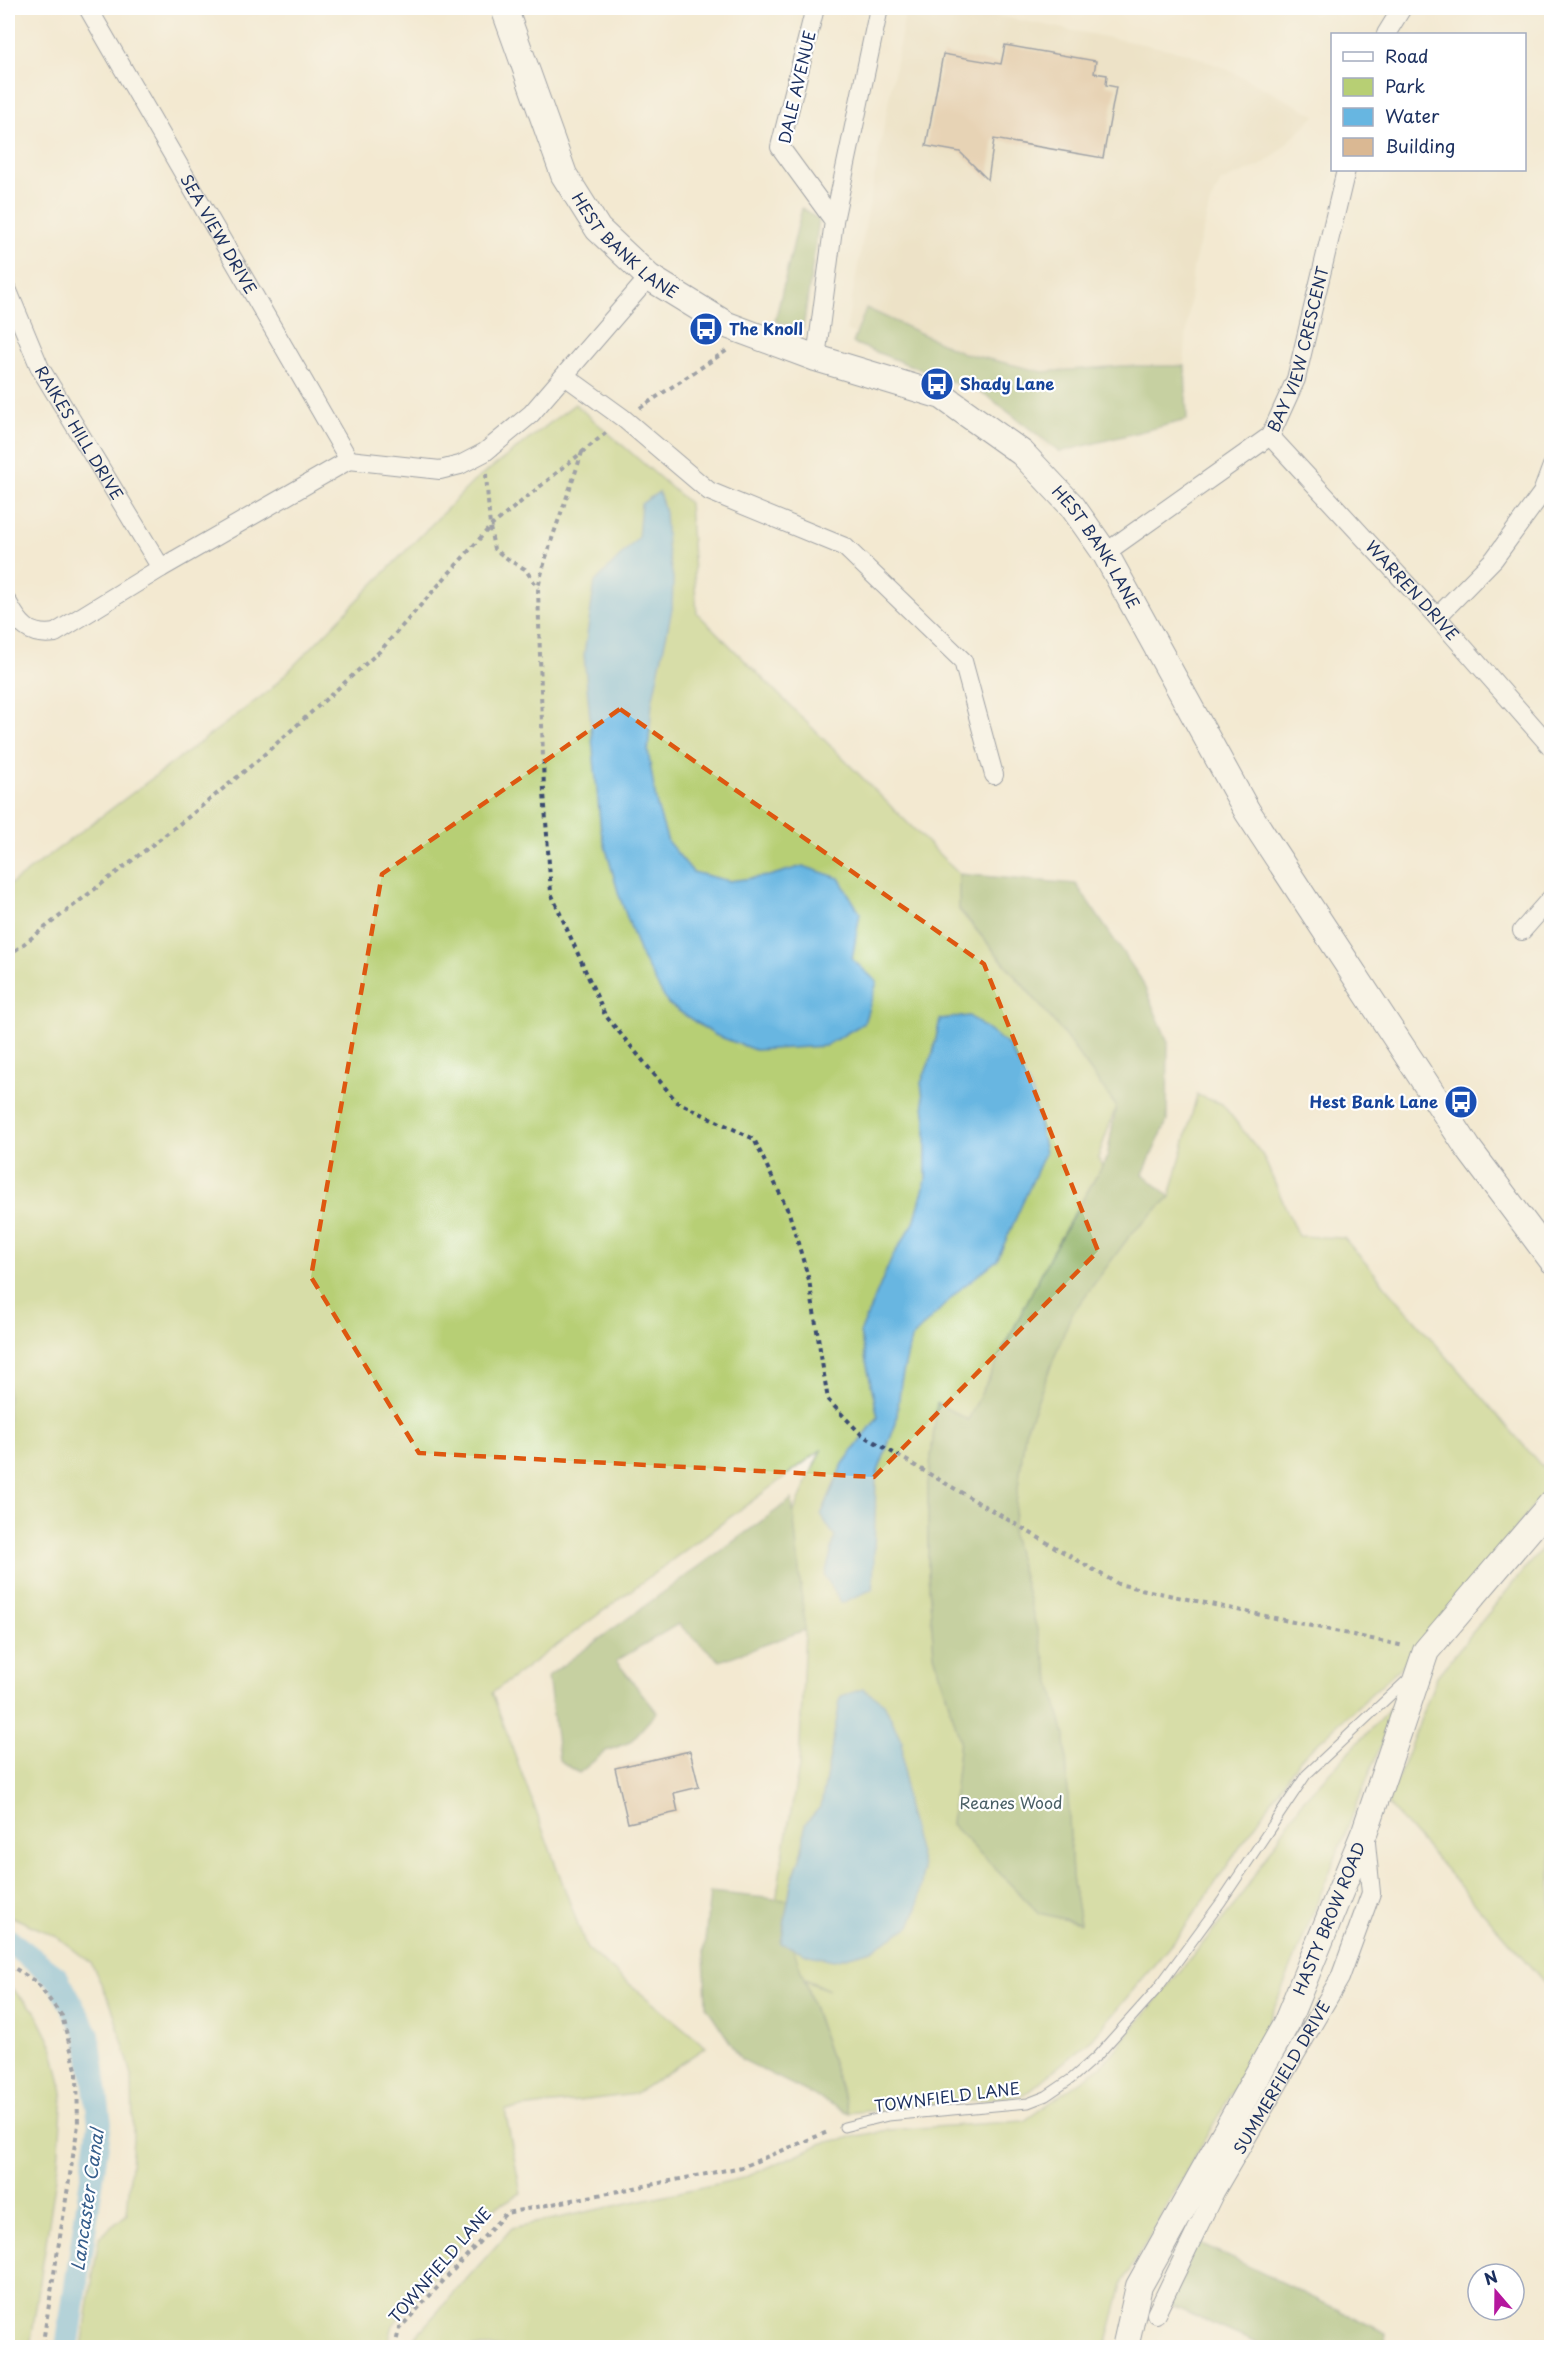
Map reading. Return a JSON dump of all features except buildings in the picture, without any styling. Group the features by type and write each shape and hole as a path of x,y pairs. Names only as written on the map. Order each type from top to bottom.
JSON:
{"street":[{"name":"SEA VIEW DRIVE","path":"88,8 350,460"},
{"name":"HEST BANK LANE","path":"504,8 564,175 598,229 649,277 727,325 816,358 942,396 1022,453 1072,506 1105,553 1247,811 1468,1148 1551,1260"},
{"name":"DALE AVENUE","path":"815,8 780,147 834,221"},
{"path":"816,358 834,221 879,8"},
{"path":"1387,33 1402,8"},
{"name":"BAY VIEW CRESCENT","path":"1105,553 1270,436 1296,379 1346,171"},
{"path":"8,603 14,615 27,629 41,635 55,633 161,568 350,460 440,470 460,465 485,452 531,414 649,277"},
{"name":"RAIKES HILL DRIVE","path":"8,291 40,368 161,568"},
{"path":"565,376 623,418 709,491 845,547 963,661 994,775"},
{"name":"WARREN DRIVE","path":"1270,436 1437,617 1551,748"},
{"path":"1437,617 1494,559 1542,493 1551,466"},
{"path":"1522,931 1551,897"},
{"name":"HASTY BROW ROAD","path":"1125,2348 1139,2286 1286,2024 1365,1831 1422,1660 1551,1503"},
{"name":"SUMMERFIELD DRIVE","path":"1156,2314 1215,2192 1340,1978 1371,1893 1365,1831"}],"lane":[{"name":"TOWNFIELD LANE","path":"844,2127 888,2116 1028,2103 1046,2096 1071,2079 1096,2056 1157,1989 1221,1902 1306,1775 1422,1660"}],"path":[{"path":"8,956 191,815 258,760 372,659 490,526 623,418 752,334"},
{"path":"485,452 490,526 494,549 525,569 538,588"},
{"path":"582,452 565,507 545,556 538,588 544,792 551,893 605,1015 677,1102 754,1139 789,1213 809,1280 828,1400 861,1434 1118,1584 1422,1660"},
{"path":"8,1964 36,1982 62,2016 77,2073 78,2125 42,2348"},
{"name":"TOWNFIELD LANE","path":"395,2348 399,2329 506,2212 742,2167 823,2133 844,2127"}],"highlighted area":[{"path":"620,709 984,964 1098,1251 874,1477 419,1453 311,1277 382,874"}],"shaded area":[{"path":"906,8 957,8 1188,53 1226,69 1316,115 1274,156 1260,166 1221,182 1210,203 1193,268 1179,417 1044,449 1025,414 1008,401 846,330"}],"green space":[{"path":"802,208 819,220 803,329 775,321"},
{"path":"866,308 963,353 1043,372 1122,366 1185,366 1187,420 1060,452 986,395 853,343"},
{"path":"575,404 689,503 697,613 959,874 959,910 1060,1029 1116,1106 1098,1158 1102,1166 1051,1254 968,1420 937,1404 928,1484 928,1573 934,1654 960,1740 951,1824 1039,1913 1080,1923 1072,1878 1065,1736 1012,1535 1025,1432 1071,1314 1131,1234 1170,1197 1197,1095 1222,1104 1263,1156 1298,1236 1344,1238 1551,1477 1551,1485 1407,1661 1300,1759 1184,1929 1093,2038 1024,2095 849,2113 805,1981 829,1990 788,1971 771,1938 799,1767 805,1630 793,1514 821,1450 492,1693 587,1949 706,2047 635,2094 505,2110 521,2193 489,2211 393,2325 387,2347 82,2347 99,2237 127,2214 133,2139 132,2075 111,2004 91,1963 57,1937 8,1915 8,880 11,884 270,690 473,482"},
{"name":"Reanes Wood","path":"959,874 1076,884 1141,979 1168,1042 1167,1121 1143,1174 1170,1197 1131,1234 1071,1315 1025,1432 1012,1535 1065,1736 1072,1878 1080,1923 1039,1913 951,1824 960,1740 934,1654 928,1573 928,1484 937,1403 968,1420 1051,1254 1107,1158 1116,1106 1060,1029 959,909"},
{"path":"792,1499 805,1630 720,1661 678,1624 616,1661 657,1712 630,1742 606,1751 579,1773 559,1760 548,1676"},
{"path":"1551,1537 1551,1990 1388,1804 1437,1676"},
{"path":"1392,1707 1381,1745 1262,2039 1122,2284 1106,2347 412,2347 416,2336 512,2228 744,2178 823,2143 888,2130 1024,2121 1102,2066 1237,1902 1304,1799"},
{"path":"710,1892 794,1901 793,1947 849,2113 741,2059 706,2006 704,1951"},
{"path":"8,1985 35,2011 52,2045 63,2092 58,2164 30,2347 8,2347"},
{"path":"1196,2241 1386,2333 1385,2347 1265,2347 1172,2306"}],"water":[{"path":"659,492 665,512 667,547 673,578 672,609 652,702 648,751 657,806 668,842 693,872 729,881 769,876 803,866 839,878 860,913 852,959 877,982 864,1023 825,1046 755,1050 715,1035 668,1004 641,956 619,895 601,831 584,655 595,582 638,538 641,504"},
{"path":"969,1016 1009,1046 1033,1094 1045,1153 997,1260 959,1290 911,1339 901,1382 896,1423 876,1477 873,1589 841,1603 825,1576 835,1537 821,1515 843,1464 878,1417 860,1333 892,1257 914,1223 926,1180 926,1120 921,1083 933,1053 940,1019"},
{"path":"863,1689 884,1703 902,1742 906,1804 923,1870 918,1906 910,1926 872,1950 834,1960 809,1955 781,1943 791,1884 803,1849 805,1824 821,1806 841,1696"}],"waterway":[{"name":"Lancaster Canal","path":"8,1940 57,1978 88,2035 100,2123 67,2348"}],"place":[{"name":"The Knoll","path":"706,329"},
{"name":"Shady Lane","path":"937,384"},
{"name":"Hest Bank Lane","path":"1461,1102"}]}
